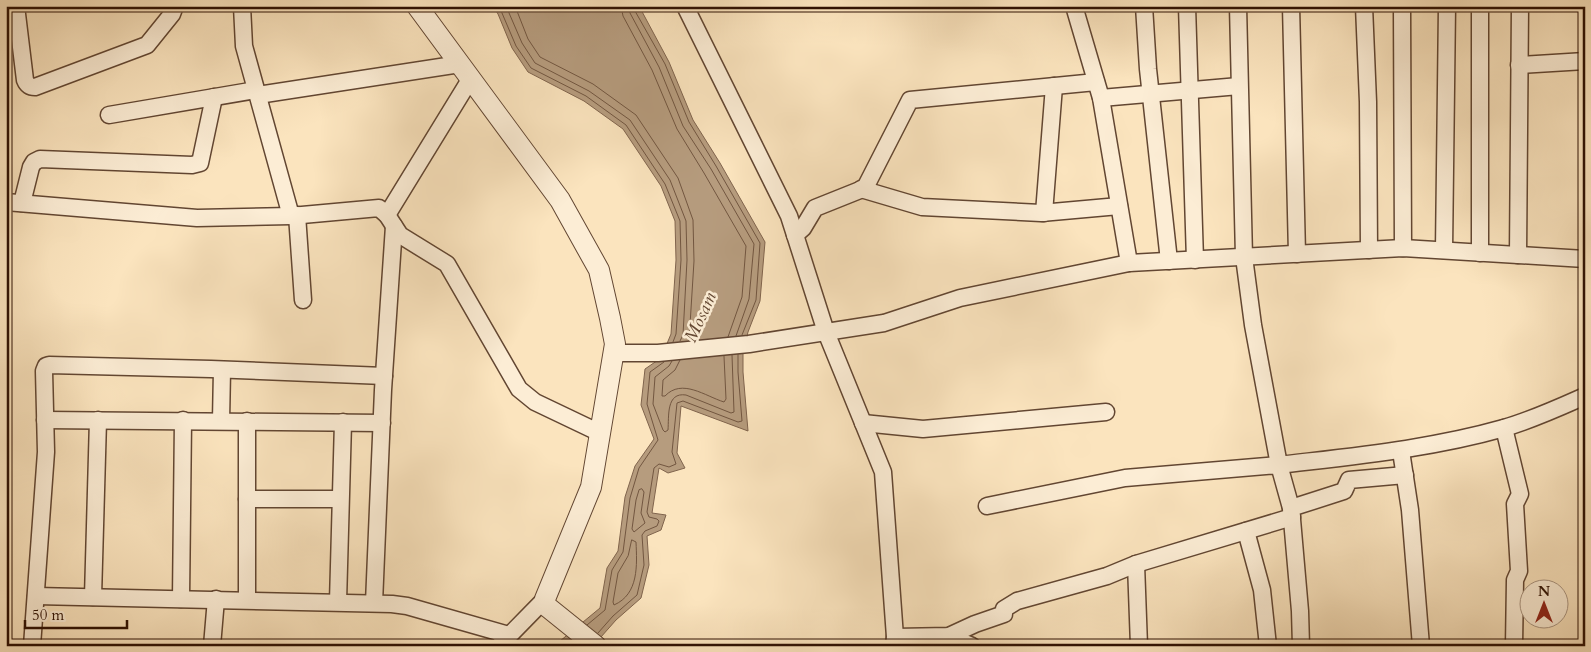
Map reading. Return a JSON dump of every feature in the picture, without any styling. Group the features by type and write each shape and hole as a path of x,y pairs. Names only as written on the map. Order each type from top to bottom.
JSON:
{"street":[{"path":"16,6 25,80 27,84 35,87 147,44 172,14 175,6"},
{"path":"242,6 244,46 294,215 303,300"},
{"path":"36,596 338,602 407,606 504,641 545,602 591,487 616,344 600,270 560,200 417,6"},
{"path":"685,6 789,216 826,332 884,472 894,641 949,636 1004,614 1004,609 1016,601 1106,576 1136,564 1246,531 1344,491 1349,480 1405,475"},
{"path":"1074,6 1098,90 1129,263"},
{"path":"1144,6 1150,92 1169,261"},
{"path":"1187,6 1195,260"},
{"path":"1238,6 1244,257 1253,325 1279,466 1291,513 1300,611 1301,646"},
{"path":"1290,6 1297,254"},
{"path":"1364,6 1368,102 1369,250"},
{"path":"1402,6 1402,248"},
{"path":"1444,250 1447,6"},
{"path":"1480,6 1480,252"},
{"path":"1518,255 1520,6"},
{"path":"1519,65 1585,61"},
{"path":"110,115 214,97 466,71"},
{"path":"374,603 391,221 466,71"},
{"path":"795,235 803,228 815,208 865,188 910,100 1054,86 1150,92 1239,86"},
{"path":"1044,213 1054,86"},
{"path":"214,97 200,163 192,165 40,159 34,162 31,167 14,203 197,218 294,215 379,208 400,235 447,264 519,389 535,402 600,433"},
{"path":"862,189 916,206 1044,213 1119,206"},
{"path":"614,353 658,353 749,344 884,323 960,298 1129,263 1402,248 1585,259"},
{"path":"32,646 46,452 44,371 46,366 384,376"},
{"path":"221,421 222,370"},
{"path":"987,506 1125,478 1279,466 1401,451 1504,428 1549,412 1585,396"},
{"path":"863,423 923,429 1106,412"},
{"path":"45,420 382,423"},
{"path":"93,597 98,420"},
{"path":"181,599 183,420"},
{"path":"247,421 247,600"},
{"path":"338,602 343,422"},
{"path":"1504,428 1520,494 1515,504 1519,571 1515,580 1514,646"},
{"path":"1401,451 1410,510 1421,646"},
{"path":"247,499 340,499"},
{"path":"1246,531 1262,590 1268,646"},
{"path":"1136,564 1139,646"},
{"path":"212,646 216,600"},
{"path":"545,602 596,646"},
{"path":"949,636 972,646"}],"water":[{"name":"Mosam","path":"493,6 639,6 669,62 693,120 765,242 760,301 748,332 743,352 748,431 681,406 677,453 685,468 668,473 659,468 652,513 666,515 661,530 647,536 649,565 641,598 616,620 593,646 554,646 600,608 607,568 618,551 625,497 635,466 654,439 641,405 645,369 661,358 671,334 676,260 675,221 661,186 623,129 584,101 528,72 512,48"}]}
